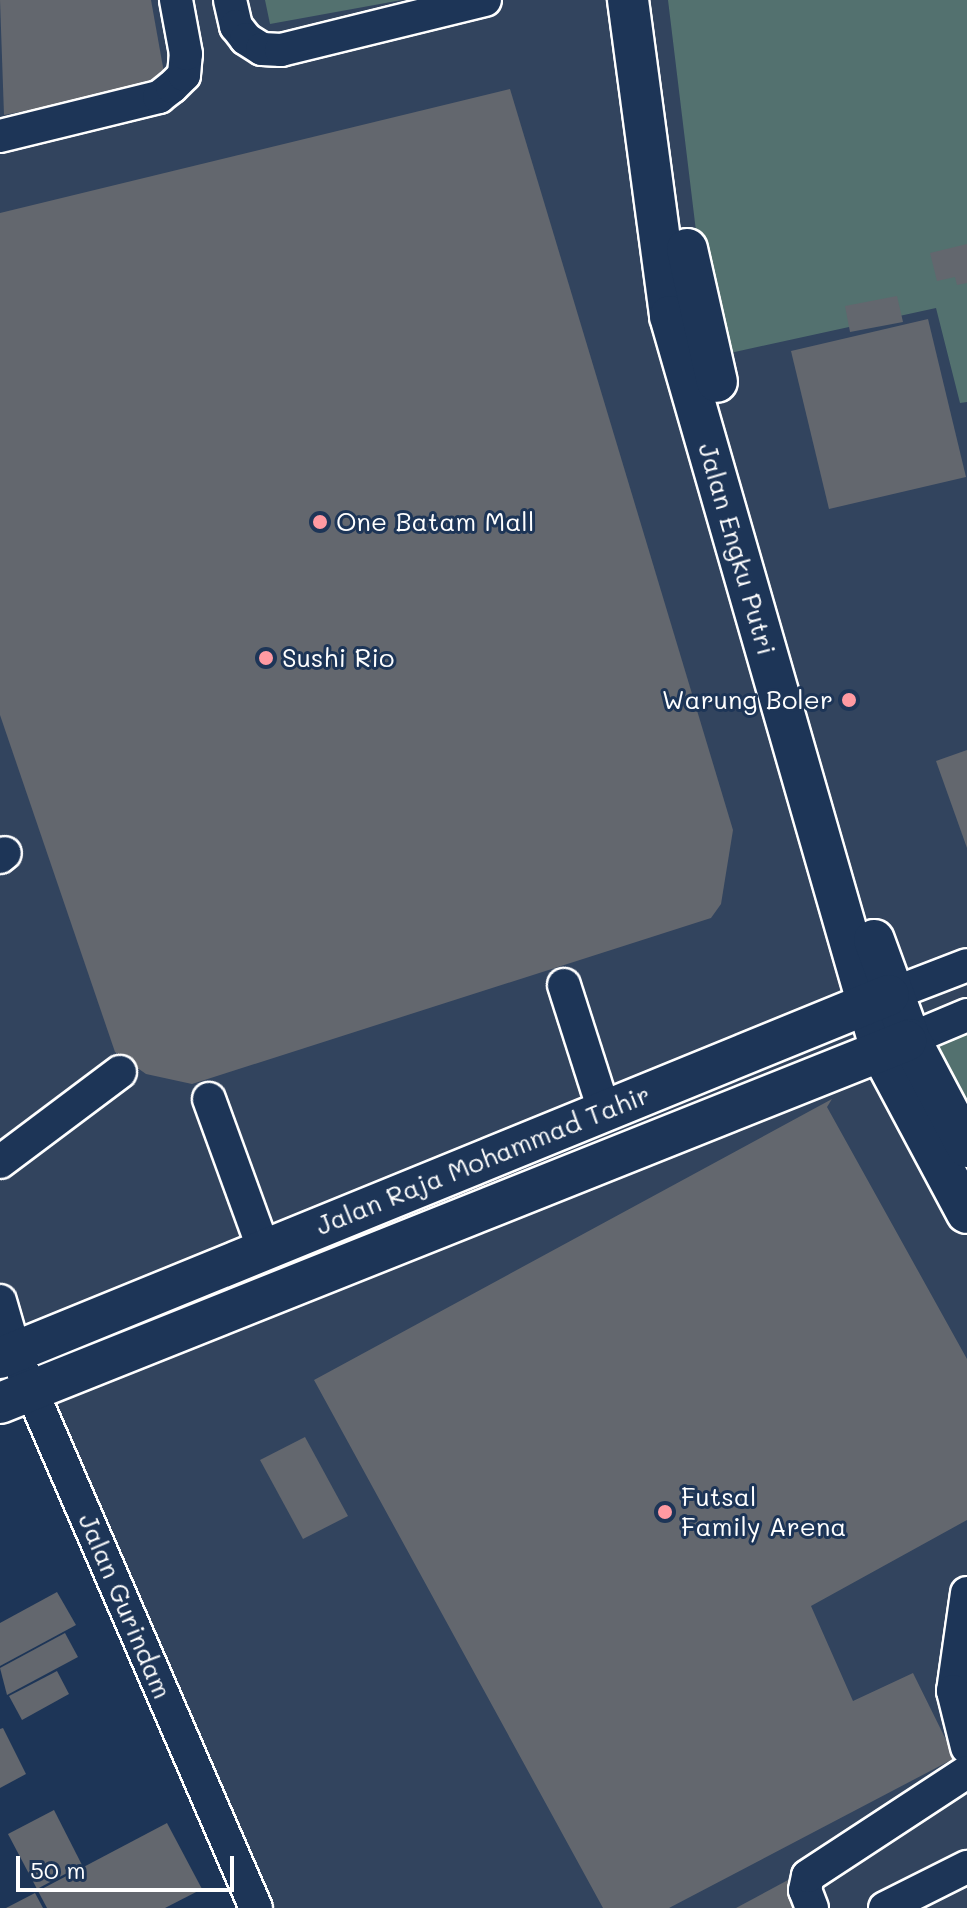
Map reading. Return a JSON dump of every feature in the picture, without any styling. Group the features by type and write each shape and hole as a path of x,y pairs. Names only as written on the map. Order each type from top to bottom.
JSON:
{"main road":[{"name":"Jalan Engku Putri","path":"628,0 670,316 879,998 896,1046 967,1213"},
{"name":"Jalan Engku Putri","path":"651,0 698,311 879,998"},
{"name":"Jalan Raja Mohammad Tahir","path":"8,1356 879,998"},
{"name":"Jalan Engku Putri","path":"896,1046 967,1147"},
{"name":"Jalan Raja Mohammad Tahir","path":"16,1397 896,1046"}],"street":[{"path":"0,136 159,97 172,87 184,75 186,54 176,0"},
{"path":"230,0 246,39 262,49 281,50 485,0"},
{"name":"Jalan Raja Mohammad Tahir","path":"879,998 967,965"},
{"path":"564,985 604,1110"},
{"name":"Jalan Raja Mohammad Tahir","path":"896,1046 967,1015"},
{"path":"0,1162 120,1072"},
{"path":"209,1099 264,1250"},
{"name":"Jalan Gurindam","path":"0,1301 16,1397 256,1908"},
{"path":"967,1593 956,1712 967,1747"},
{"path":"812,1908 805,1890 808,1876 967,1772"},
{"path":"885,1908 967,1867"}],"shaded area":[{"path":"0,0 967,0 967,1908 256,1908 0,1301"}],"green space":[{"path":"265,0 402,0 270,24"},
{"path":"668,0 967,0 967,402 960,403 936,308 721,355 703,289"},
{"path":"967,1025 967,1121 925,1041"}],"building":[{"path":"0,0 151,0 166,84 4,115"},
{"name":"One Batam Mall","path":"510,89 733,830 721,904 711,918 192,1084 146,1074 115,1052 0,715 0,213"},
{"path":"967,244 967,283 957,285 955,277 937,281 930,253"},
{"path":"897,296 903,322 850,332 845,306"},
{"path":"928,319 966,477 829,509 791,351"},
{"path":"967,750 967,848 936,761"},
{"path":"832,1099 827,1107 967,1359 967,1520 811,1606 853,1701 913,1673 955,1758 669,1908 603,1908 314,1380"},
{"path":"305,1437 348,1516 303,1539 260,1460"},
{"path":"57,1592 76,1625 0,1666 0,1623"},
{"path":"65,1633 78,1657 7,1695 0,1668"},
{"path":"57,1671 69,1694 22,1720 9,1696"},
{"path":"3,1728 26,1774 0,1788 0,1729"},
{"path":"54,1810 82,1865 37,1889 8,1834"},
{"path":"167,1823 202,1889 165,1908 47,1908 38,1891"},
{"path":"788,1880 803,1908 736,1908"},
{"path":"35,1893 43,1908 6,1908"}],"place":[{"name":"One Batam Mall","path":"320,522"},
{"name":"Sushi Rio","path":"266,658"},
{"name":"Warung Boler","path":"849,700"},
{"name":"Futsal Family Arena","path":"665,1512"}]}
